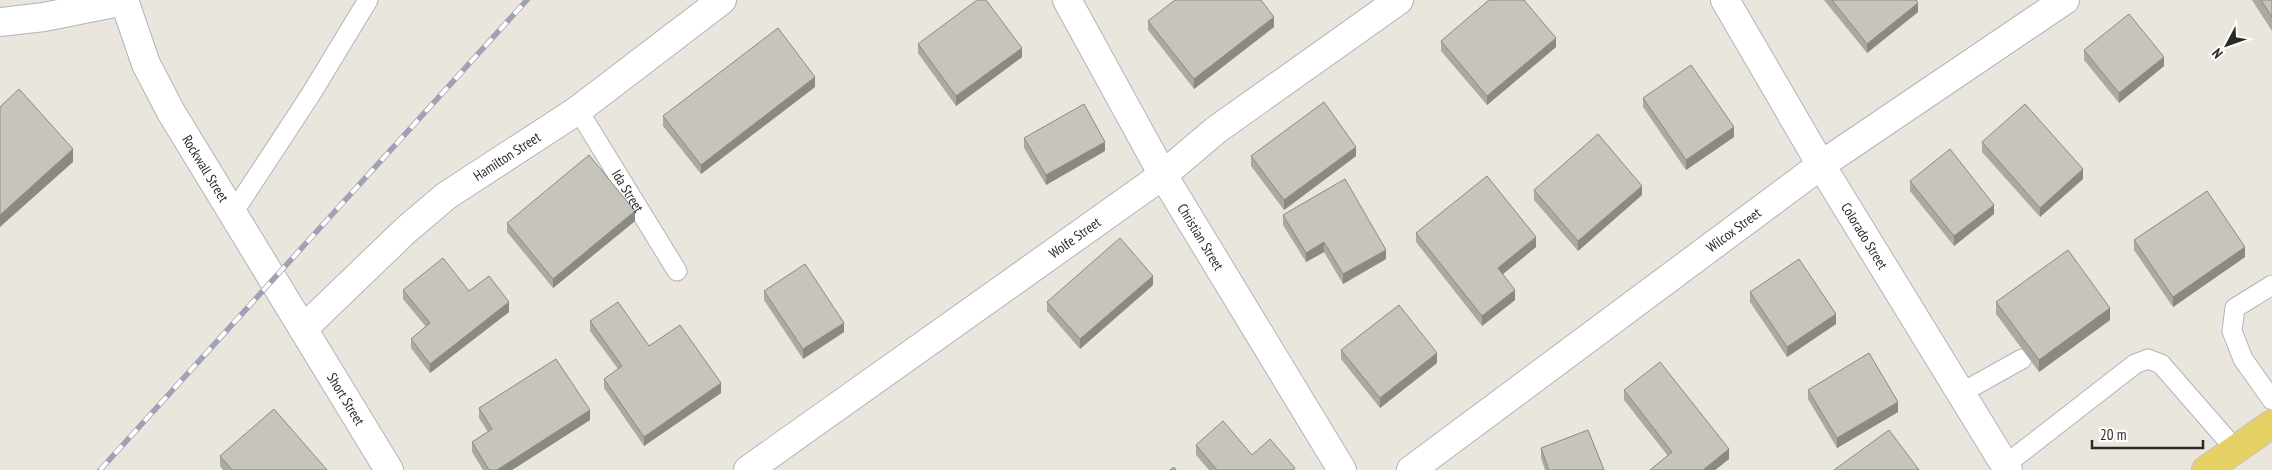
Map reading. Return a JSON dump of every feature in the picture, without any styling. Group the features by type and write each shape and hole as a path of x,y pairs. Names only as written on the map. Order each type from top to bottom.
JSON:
{"main road":[{"path":"2206,470 2272,424"}],"street":[{"name":"Hamilton Street","path":"303,329 406,230 446,196 578,110 722,0"},
{"name":"Christian Street","path":"1067,0 1162,175 1342,470"},
{"name":"Wolfe Street","path":"748,470 1162,175 1216,130 1399,0"},
{"name":"Colorado Street","path":"1725,0 1821,165 2007,468"},
{"name":"Wilcox Street","path":"1411,470 1821,165 2064,0"},
{"name":"Rockwall Street","path":"124,1 137,42 159,89 303,329"},
{"path":"0,22 44,17 124,1"},
{"name":"Short Street","path":"303,329 388,470"}],"lane":[{"path":"233,213 311,94 368,0"},
{"name":"Ida Street","path":"578,110 677,271"},
{"path":"2272,285 2235,308 2232,331 2244,359 2272,400"},
{"path":"1962,393 2022,359"},
{"path":"2007,468 2135,364 2148,359 2161,364 2235,449"}],"building":[{"path":"977,0 986,0 1022,48 956,96 918,44"},
{"path":"1175,0 1261,0 1274,17 1194,79 1148,21"},
{"path":"1489,0 1524,0 1556,38 1487,96 1441,41"},
{"path":"1832,0 1916,0 1918,3 1867,44"},
{"path":"2261,0 2272,0 2272,17"},
{"path":"2129,14 2164,57 2119,93 2084,50"},
{"path":"778,28 815,77 701,165 663,116"},
{"path":"1691,65 1734,127 1686,160 1643,98"},
{"path":"19,89 73,149 0,215 0,107"},
{"path":"1324,102 1356,147 1284,200 1251,156"},
{"path":"1084,104 1105,142 1046,175 1024,138"},
{"path":"2025,104 2083,169 2040,208 1982,142"},
{"path":"1598,134 1642,186 1578,241 1534,190"},
{"path":"1950,149 1994,205 1954,236 1910,181"},
{"path":"589,155 635,211 553,279 507,223"},
{"path":"1487,176 1536,237 1498,268 1515,290 1482,316 1416,233"},
{"path":"1345,179 1386,250 1343,274 1324,242 1306,253 1283,215"},
{"path":"2207,191 2245,247 2173,297 2134,240"},
{"path":"1120,238 1153,276 1080,339 1047,302"},
{"path":"2068,250 2110,308 2039,360 1996,302"},
{"path":"443,258 469,291 489,276 509,302 430,364 411,339 430,323 403,290"},
{"path":"1799,259 1836,314 1787,347 1750,292"},
{"path":"805,264 844,323 803,349 764,291"},
{"path":"618,302 649,346 680,325 721,383 644,437 604,379 622,366 590,321"},
{"path":"1399,305 1437,353 1380,398 1341,350"},
{"path":"1869,353 1898,402 1837,438 1808,390"},
{"path":"556,359 590,410 497,470 489,470 472,442 492,429 479,408"},
{"path":"1660,362 1729,449 1703,470 1650,470 1672,452 1624,390"},
{"path":"274,409 327,470 232,470 220,456"},
{"path":"1223,421 1252,455 1270,439 1295,468 1292,470 1217,470 1196,445"},
{"path":"1588,430 1604,470 1549,470 1541,448"},
{"path":"1889,430 1919,470 1834,470"}],"railway":[{"path":"100,470 527,0"}]}
